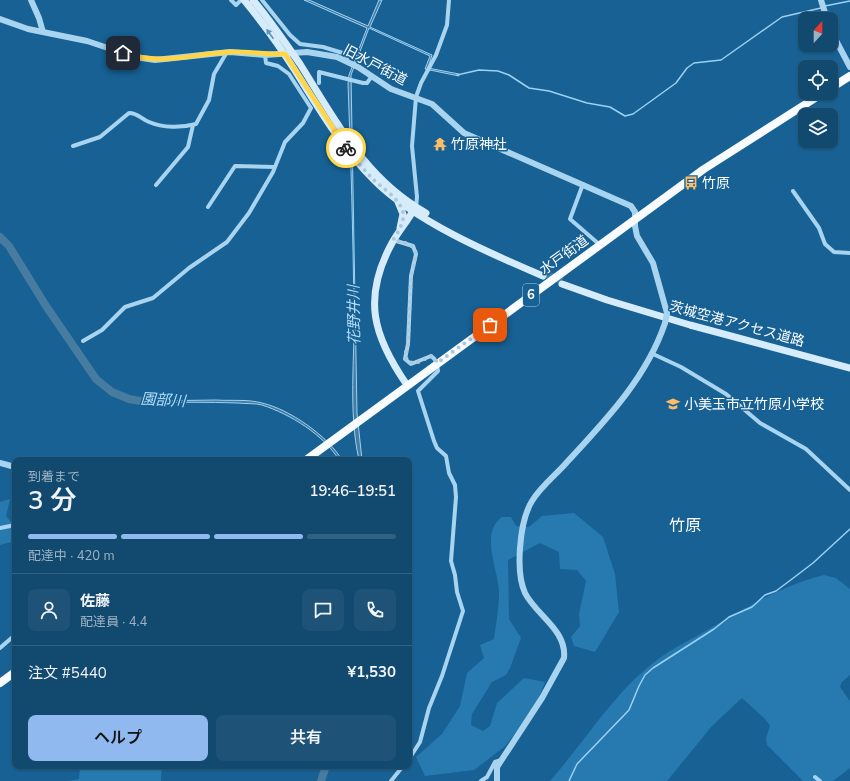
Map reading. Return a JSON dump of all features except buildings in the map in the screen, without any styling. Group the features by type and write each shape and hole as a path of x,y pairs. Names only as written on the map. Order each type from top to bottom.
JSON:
{"highway":[{"path":"838,84 850,76"},
{"name":"水戸街道","path":"310,457 635,219 725,155 812,100"},
{"path":"0,683 12,674"}],"main road":[{"path":"243,0 288,54 360,157 387,185 414,209"},
{"path":"253,0 347,149 373,179 396,200 491,253 544,275"},
{"path":"396,200 403,214 398,233"},
{"path":"407,385 385,351 378,332 374,314 374,290 381,265 393,240 414,209"},
{"name":"茨城空港アクセス道路","path":"563,283 690,325 850,368"}],"street":[{"path":"31,0 43,32"},
{"path":"231,0 236,5 243,0"},
{"path":"262,0 296,41 305,45 323,47 346,54 349,62"},
{"path":"414,209 417,191 412,146 416,97 421,83 436,55 447,25 448,0"},
{"path":"821,0 825,12"},
{"name":"旧水戸街道","path":"0,19 43,32 87,40 135,57 155,60 227,52 265,55 322,54 349,62 358,66 391,89 432,104 464,133 631,206 634,208 635,219"},
{"path":"838,45 850,67"},
{"path":"73,146 100,137 129,113 135,113 148,122 162,126 196,124 209,100 214,74 227,52"},
{"path":"83,341 102,330 125,307 153,298 189,268 227,242 249,213 275,167 285,142 303,123 311,108 289,74 278,66 266,63 265,55"},
{"path":"319,83 319,72 363,83 367,83 372,76"},
{"path":"156,185 188,147 193,125"},
{"path":"208,207 235,166 275,167"},
{"path":"583,184 570,219 600,245"},
{"path":"793,191 819,228 825,244 834,252 850,252"},
{"path":"497,781 497,767 542,698 564,658 565,652 562,642 548,621 529,600 522,581 520,547 530,506 537,494 597,429 625,394 652,354 665,324 667,313 653,263 637,236 635,219"},
{"path":"393,240 413,246 416,254 411,276 408,344 405,359 411,364 431,356 435,358 437,363 438,371 418,391 434,441 437,448 446,456 449,473 455,485 456,497 450,556 457,592 464,611 442,676 429,708 420,742 412,754"},
{"path":"652,354 681,367 726,394 760,423 806,449 850,490"},
{"path":"0,463 12,466"},
{"path":"0,528 12,526"},
{"path":"0,648 12,638"},
{"path":"480,781 486,777 494,762 501,760"},
{"path":"391,781 401,769"},
{"path":"815,777 820,781"}],"shaded area":[{"path":"10,499 6,516 12,523 12,542 0,545 0,502"},
{"path":"574,513 603,537 615,574 619,612 595,652 574,646 571,637 580,626 579,614 586,581 577,570 560,569 559,552 540,543 508,560 509,619 521,638 506,675 492,682 472,714 471,725 483,731 490,726 497,703 524,678 545,682 536,705 526,721 504,747 474,770 425,776 416,757 442,734 460,706 467,673 484,658 480,645 494,639 499,593 491,542 495,524 502,517 511,517 516,526 529,527 542,516"},
{"path":"824,575 836,578 850,589 850,675 842,682 840,687 850,701 850,768 833,781 803,781 767,745 766,738 770,726 765,719 742,698 712,726 667,781 550,781 620,694 654,662 677,647 765,598 809,579"},
{"path":"80,769 162,769 161,781 68,781 79,779"}],"water":[{"name":"花野井川","path":"304,0 309,0 368,26 379,0 382,0 370,27 432,55 428,68 459,74 459,76 425,69 430,56 369,28 351,75 357,413 362,457 359,457 353,404 354,281 348,84 349,75 367,28"},
{"path":"146,401 245,401 273,406 295,417 318,433 340,457 337,457 325,442 305,426 284,414 262,405 216,402 148,403"}],"waterway":[{"path":"825,6 850,1"},
{"path":"457,75 479,70 498,71 509,75 529,88 549,91 587,103 610,107 625,116 633,114 676,83 687,68 694,63 721,60 782,17 821,8"},
{"name":"園部川","path":"0,237 9,246 46,306 96,379 112,392 129,399 157,402"},
{"path":"569,781 577,764 629,710 645,675 653,668 714,629 729,617 752,607 765,595 776,591 813,563 850,529"},
{"name":"園部川","path":"321,781 325,769"}],"tunnel":[{"path":"546,274 563,281"}],"way so far":[{"path":"346,148 373,179 400,205 403,214 402,221 398,233 393,240 409,244 415,249 416,254 411,276 408,350 405,355 405,359 411,364 431,356 435,358 437,363 490,325"}],"place":[{"name":"竹原神社","path":"440,144"},
{"name":"竹原","path":"691,183"},
{"name":"小美玉市立竹原小学校","path":"673,404"}],"district":[{"name":"竹原","path":"685,526"}],"route":[{"path":"123,53 135,57 155,60 230,52 265,55 285,54 319,109 346,148"}]}
